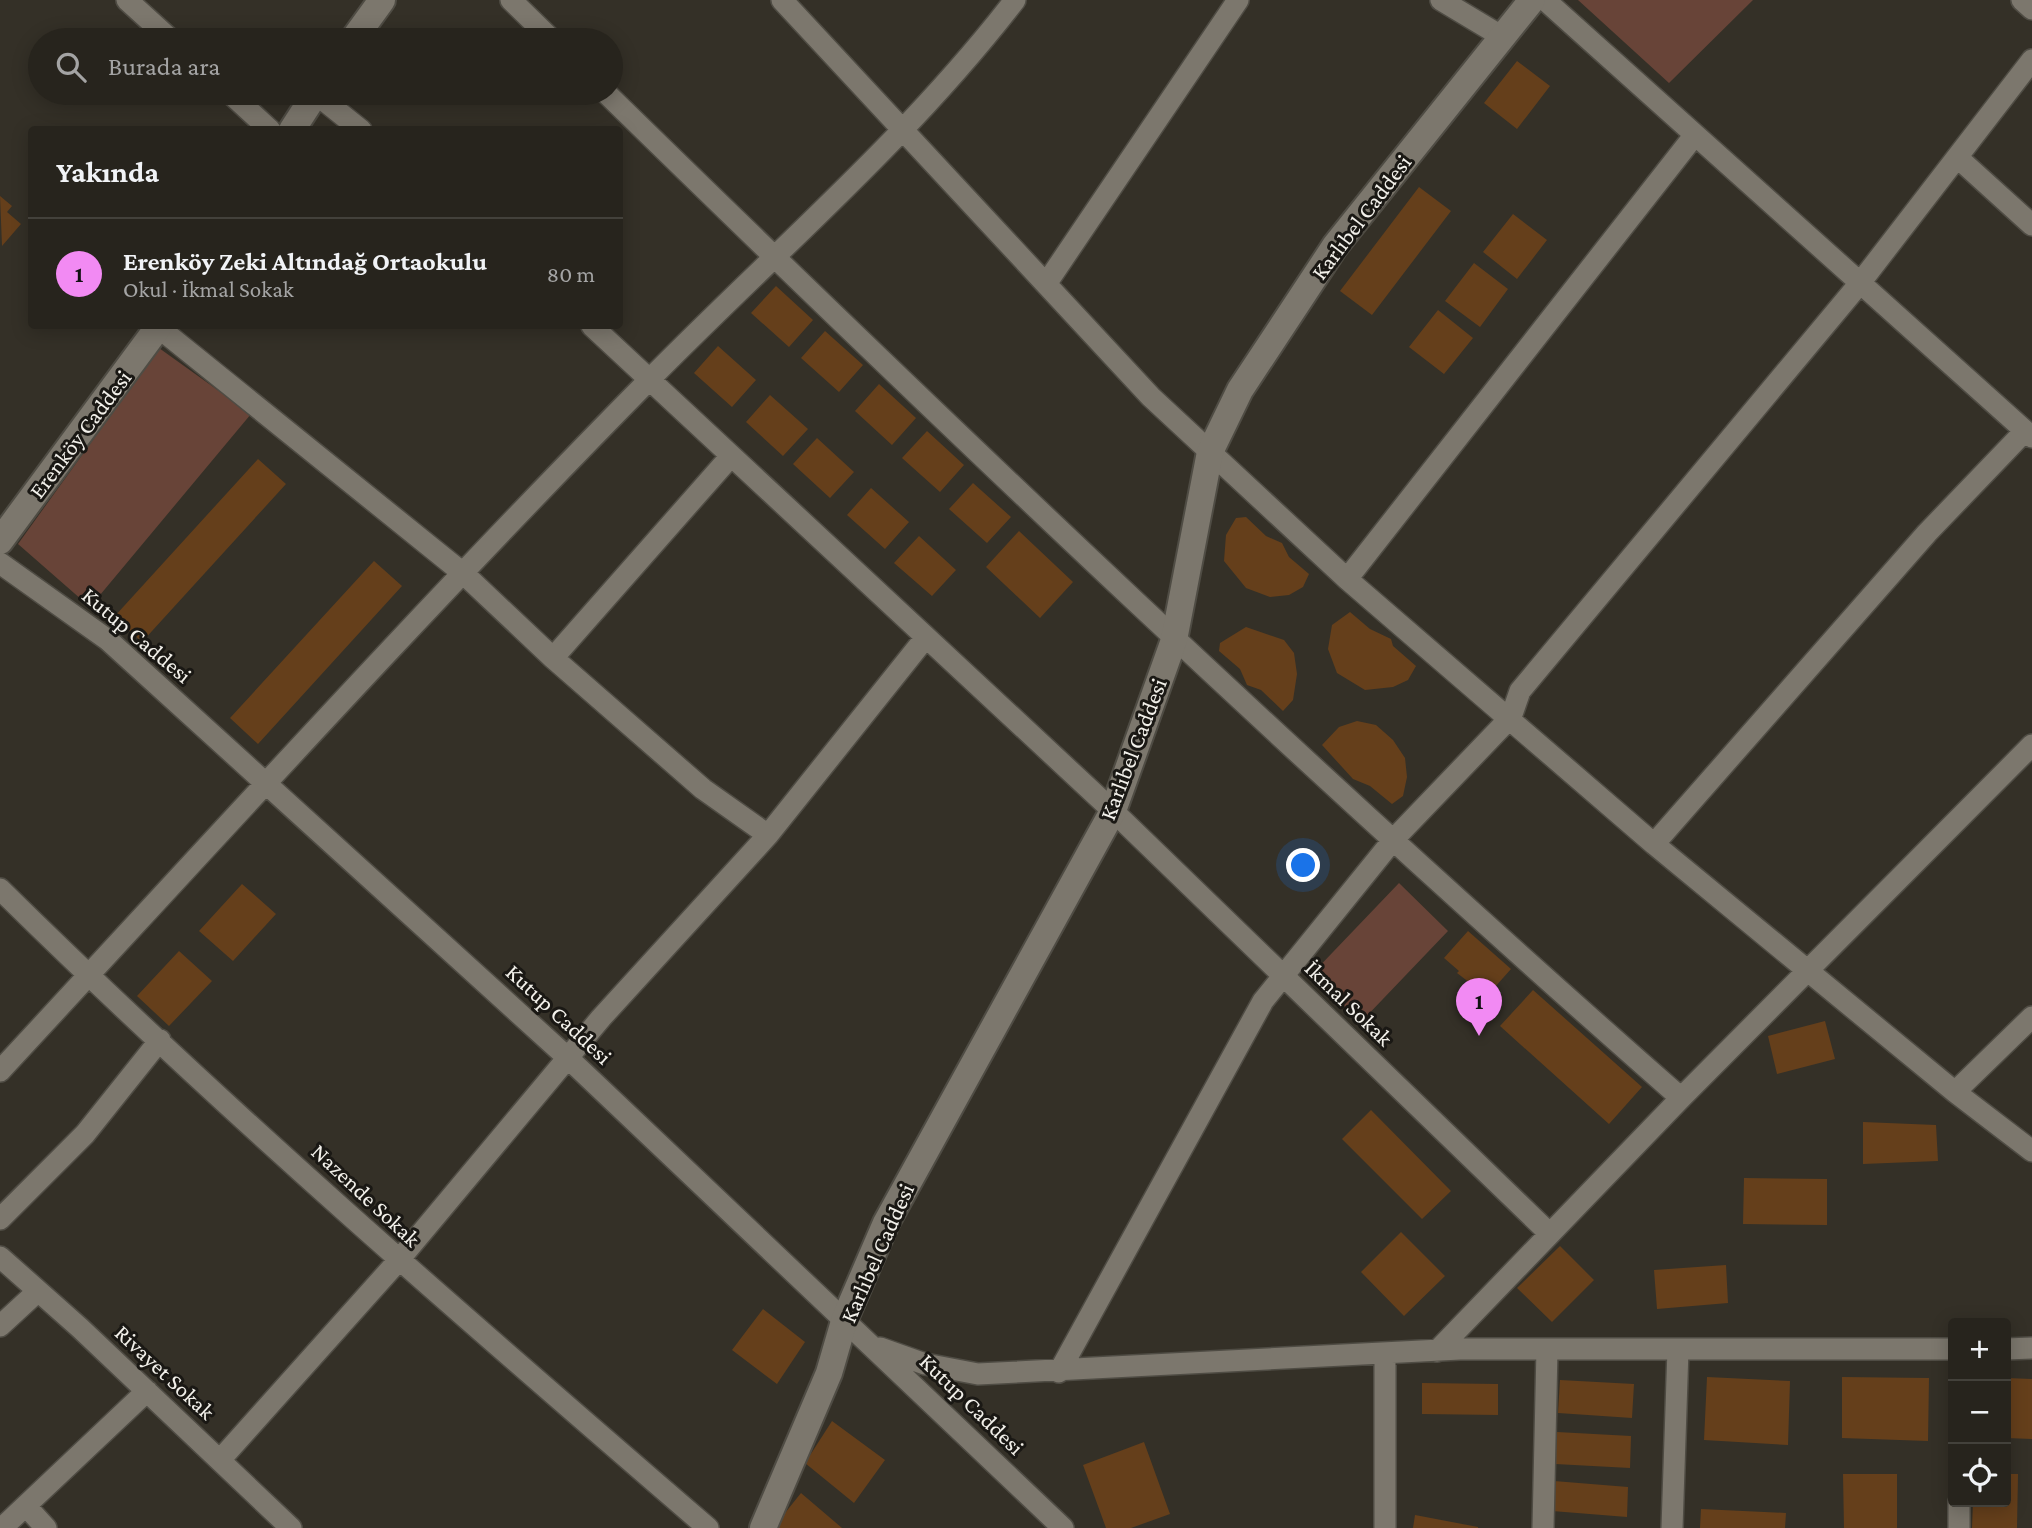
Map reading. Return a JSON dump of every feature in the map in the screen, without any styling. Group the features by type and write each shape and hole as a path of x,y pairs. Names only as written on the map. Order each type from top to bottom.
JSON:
{"street":[{"path":"127,0 158,28"},
{"path":"362,28 382,0"},
{"path":"511,0 540,28"},
{"path":"782,0 1151,397 1347,579 1511,717 1654,844 1955,1092 2032,1151"},
{"path":"0,1071 265,782 650,380 902,131 1016,0"},
{"path":"1046,284 1238,0"},
{"path":"1441,0 1501,36"},
{"name":"Karlıbel Caddesi","path":"763,1528 829,1373 845,1318 886,1223 1113,811 1174,640 1210,452 1240,390 1335,246 1532,0"},
{"path":"1545,0 2028,434 1927,533 1654,844"},
{"path":"2022,0 2032,9"},
{"path":"1059,1372 1263,1001 1393,840 1511,717 1520,691 1860,283 2032,60"},
{"path":"243,105 266,126"},
{"path":"295,126 308,105"},
{"path":"331,105 356,126"},
{"path":"618,105 1174,640 1483,924 1681,1098"},
{"path":"1347,579 1694,136"},
{"path":"1957,157 2032,225"},
{"name":"Erenköy Caddesi","path":"0,541 156,329"},
{"path":"162,329 464,575 553,658 703,789 768,835"},
{"name":"İkmal Sokak","path":"595,329 1113,811 1549,1233"},
{"path":"553,658 731,456"},
{"name":"Kutup Caddesi","path":"0,563 108,640 265,782 568,1058 845,1318 1063,1528"},
{"path":"219,1460 398,1261 568,1058 768,835 926,637"},
{"path":"1437,1351 1681,1098 2032,745"},
{"name":"Nazende Sokak","path":"0,889 88,976 398,1261 708,1528"},
{"path":"1955,1092 2032,1017"},
{"path":"0,1219 85,1134 160,1040"},
{"name":"Rivayet Sokak","path":"0,1257 147,1391 291,1528"},
{"path":"0,1326 38,1290"},
{"path":"872,1345 925,1364 978,1374 1437,1351 1948,1349"},
{"path":"2011,1349 2032,1348"},
{"path":"1542,1528 1547,1349"},
{"path":"1672,1528 1678,1349"},
{"path":"1385,1354 1385,1528"},
{"path":"2,1528 147,1391"},
{"path":"26,1506 46,1528"},
{"path":"1959,1507 1959,1528"}],"shaded area":[{"path":"1578,0 1753,0 1669,83"},
{"path":"159,348 251,414 90,607 18,544"},
{"path":"1399,883 1448,931 1361,1022 1311,975"}],"building":[{"path":"1517,61 1550,86 1517,129 1484,103"},
{"path":"1419,187 1451,211 1372,315 1340,291"},
{"path":"0,196 12,206 7,212 21,224 2,246"},
{"path":"1513,214 1547,240 1517,279 1483,252"},
{"path":"1474,263 1508,289 1480,327 1445,301"},
{"path":"776,286 813,320 789,347 751,313"},
{"path":"1438,310 1473,338 1444,374 1409,347"},
{"path":"825,331 863,365 839,392 801,358"},
{"path":"718,346 756,380 732,407 694,373"},
{"path":"879,384 916,418 892,445 855,411"},
{"path":"770,395 808,429 783,456 746,422"},
{"path":"927,431 964,465 940,492 902,458"},
{"path":"817,438 854,472 830,498 793,464"},
{"path":"258,459 286,484 142,642 114,617"},
{"path":"973,483 1011,517 987,543 949,509"},
{"path":"871,488 909,522 885,549 847,515"},
{"path":"1246,517 1266,536 1282,543 1289,557 1309,574 1303,587 1289,595 1270,597 1246,588 1224,561 1226,535 1236,518"},
{"path":"1019,531 1073,582 1040,618 986,567"},
{"path":"919,536 956,570 932,596 894,563"},
{"path":"374,561 402,586 258,744 230,718"},
{"path":"1350,612 1370,629 1391,639 1393,646 1416,666 1408,680 1393,687 1365,690 1337,673 1328,649 1332,625"},
{"path":"1246,627 1284,640 1294,653 1297,674 1293,700 1283,711 1261,690 1247,685 1240,669 1219,651 1220,643"},
{"path":"1357,721 1376,725 1393,740 1405,758 1407,777 1403,796 1392,804 1370,786 1353,779 1322,745 1339,727"},
{"path":"242,884 276,914 233,961 199,931"},
{"path":"1468,931 1511,969 1487,996 1457,973 1459,971 1444,958"},
{"path":"179,951 212,981 169,1026 137,996"},
{"path":"1533,990 1642,1087 1609,1124 1500,1026"},
{"path":"1825,1021 1835,1059 1777,1074 1768,1036"},
{"path":"1371,1110 1451,1191 1422,1219 1342,1139"},
{"path":"1863,1122 1936,1125 1938,1161 1863,1164"},
{"path":"1744,1178 1827,1179 1827,1225 1743,1224"},
{"path":"1401,1232 1445,1276 1404,1316 1361,1272"},
{"path":"1560,1246 1594,1280 1552,1322 1517,1288"},
{"path":"1726,1265 1728,1303 1657,1309 1654,1270"},
{"path":"763,1309 805,1342 777,1384 732,1350"},
{"path":"1707,1377 1790,1381 1788,1445 1704,1440"},
{"path":"1842,1377 1929,1378 1928,1441 1842,1438"},
{"path":"2011,1378 2032,1379 2032,1439 2011,1438"},
{"path":"1560,1380 1634,1384 1632,1418 1558,1413"},
{"path":"1422,1383 1498,1384 1498,1415 1422,1414"},
{"path":"832,1421 885,1460 854,1503 805,1463"},
{"path":"1557,1432 1631,1436 1630,1468 1555,1464"},
{"path":"1144,1442 1170,1514 1131,1528 1106,1528 1083,1465"},
{"path":"1843,1474 1897,1474 1897,1528 1844,1528"},
{"path":"2011,1474 2018,1474 2017,1528 1972,1528 1973,1507 2011,1507"},
{"path":"1554,1481 1628,1487 1627,1517 1552,1511"},
{"path":"801,1493 842,1528 773,1528"},
{"path":"1701,1509 1786,1513 1785,1528 1700,1528"},
{"path":"1415,1515 1478,1527 1478,1528 1413,1528"}],"place":[{"name":"Erenköy Zeki Altındağ Ortaokulu","path":"1479,1036"}]}
